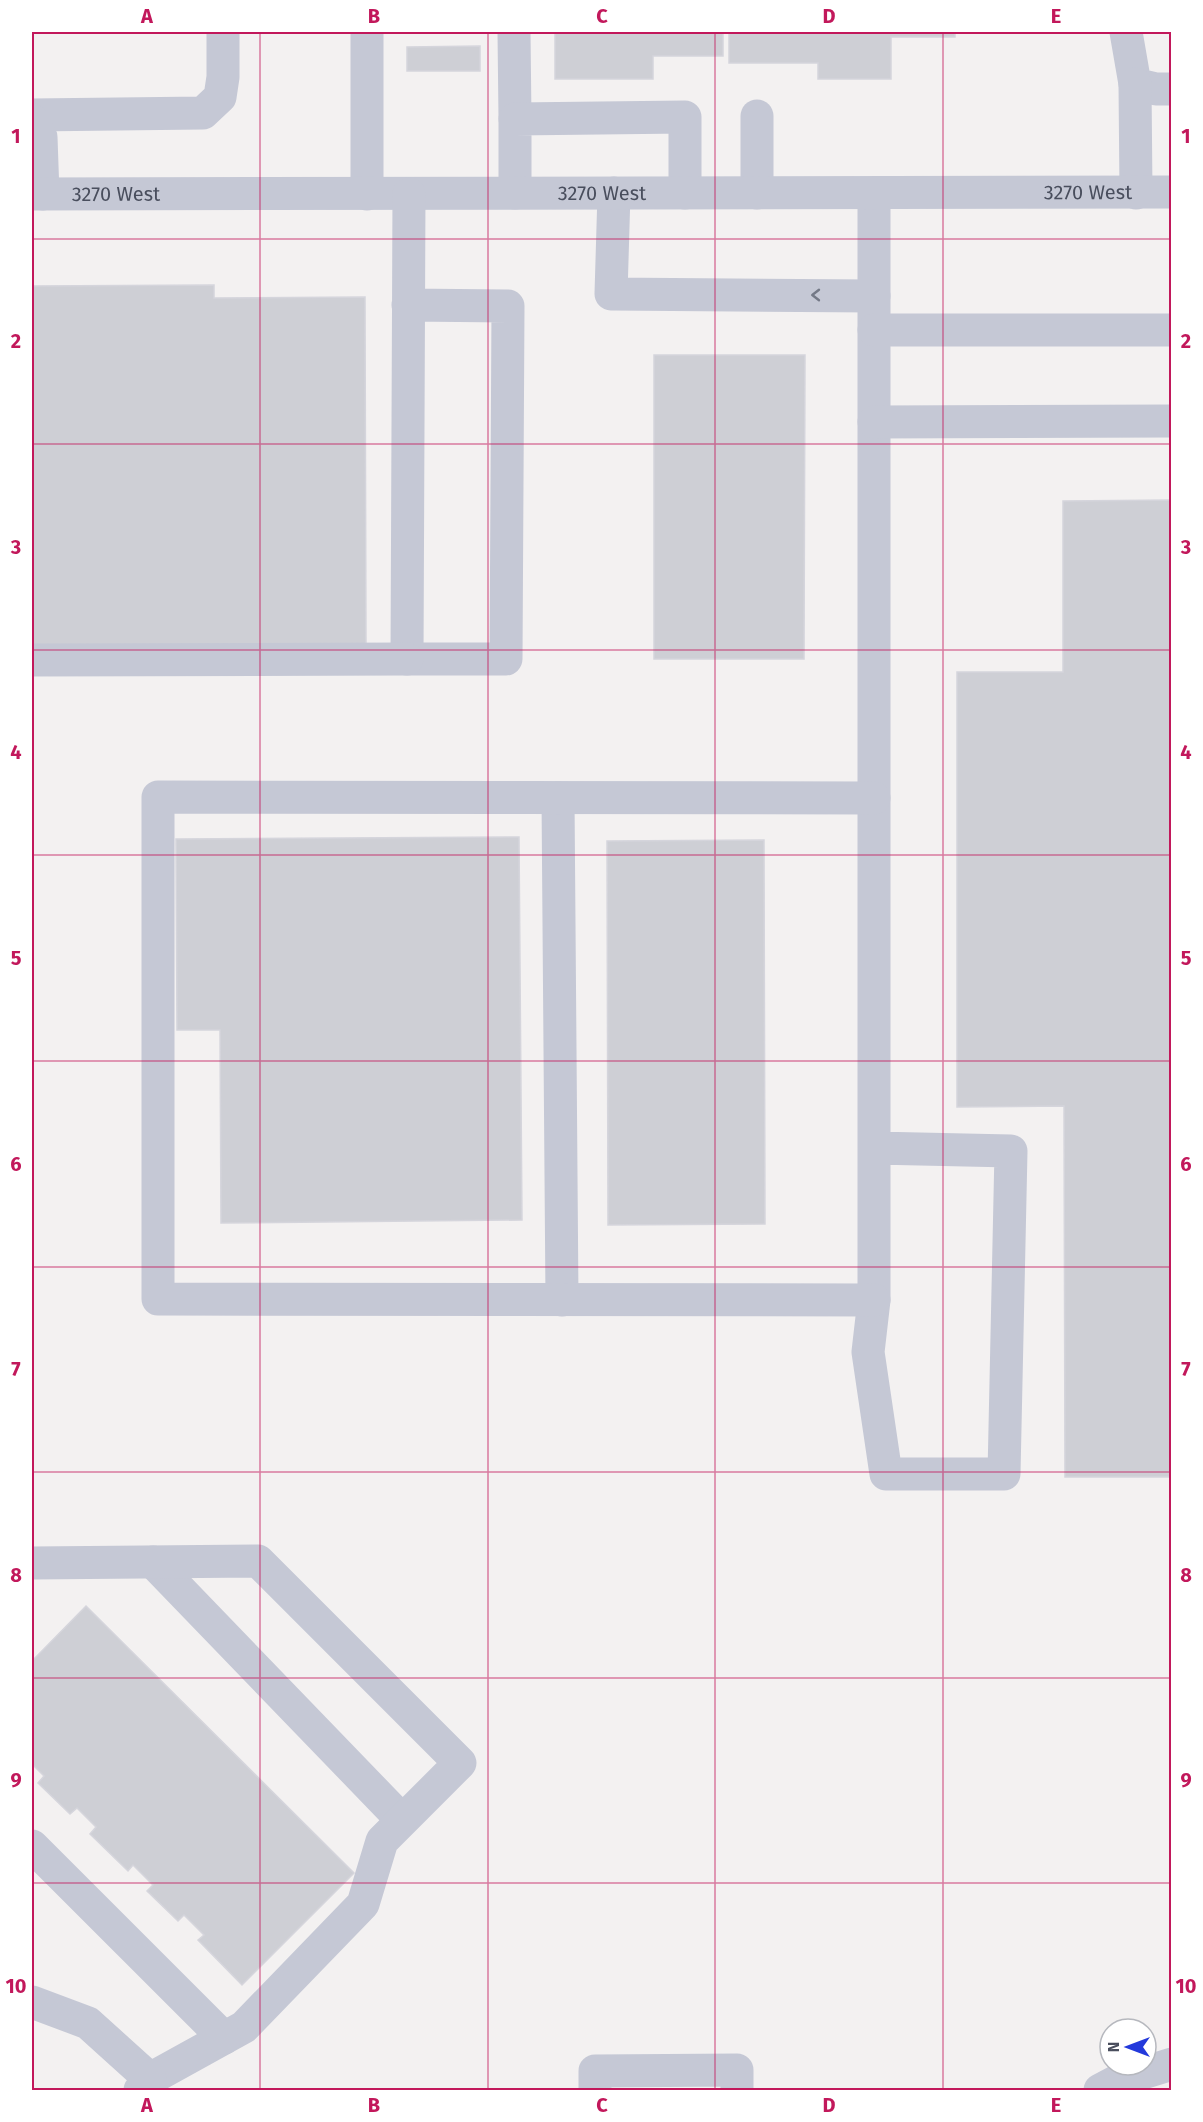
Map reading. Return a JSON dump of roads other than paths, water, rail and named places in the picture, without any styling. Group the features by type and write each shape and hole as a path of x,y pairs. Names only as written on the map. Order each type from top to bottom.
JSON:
{"street":[{"path":"32,115 202,113 220,97 223,77 223,32"},
{"path":"367,32 367,194"},
{"path":"514,32 515,193"},
{"path":"1126,32 1135,84 1136,192"},
{"path":"1135,84 1156,89 1172,89"},
{"path":"757,116 757,193"},
{"path":"515,119 685,117 685,193"},
{"path":"32,120 41,137 37,194"},
{"name":"3270 West","path":"37,194 1172,192"},
{"path":"614,193 611,294 874,296"},
{"path":"874,193 874,296 874,330 874,422 874,798 874,1149 874,1300 868,1352 886,1474 1004,1474 1011,1151 874,1149"},
{"path":"406,658 409,194"},
{"path":"32,660 506,658 508,306 408,305"},
{"path":"874,330 1172,330"},
{"path":"874,422 1172,421"},
{"path":"874,798 158,797 158,1299 874,1300"},
{"path":"558,798 562,1300"},
{"path":"32,1563 258,1561 460,1763 382,1841 363,1904 244,2027 145,2085 88,2023 32,2002"},
{"path":"153,1562 402,1820"},
{"path":"32,1846 224,2038"},
{"path":"1100,2091 1118,2081 1172,2064"},
{"path":"595,2091 595,2071 713,2070 736,2070 736,2091"}]}
